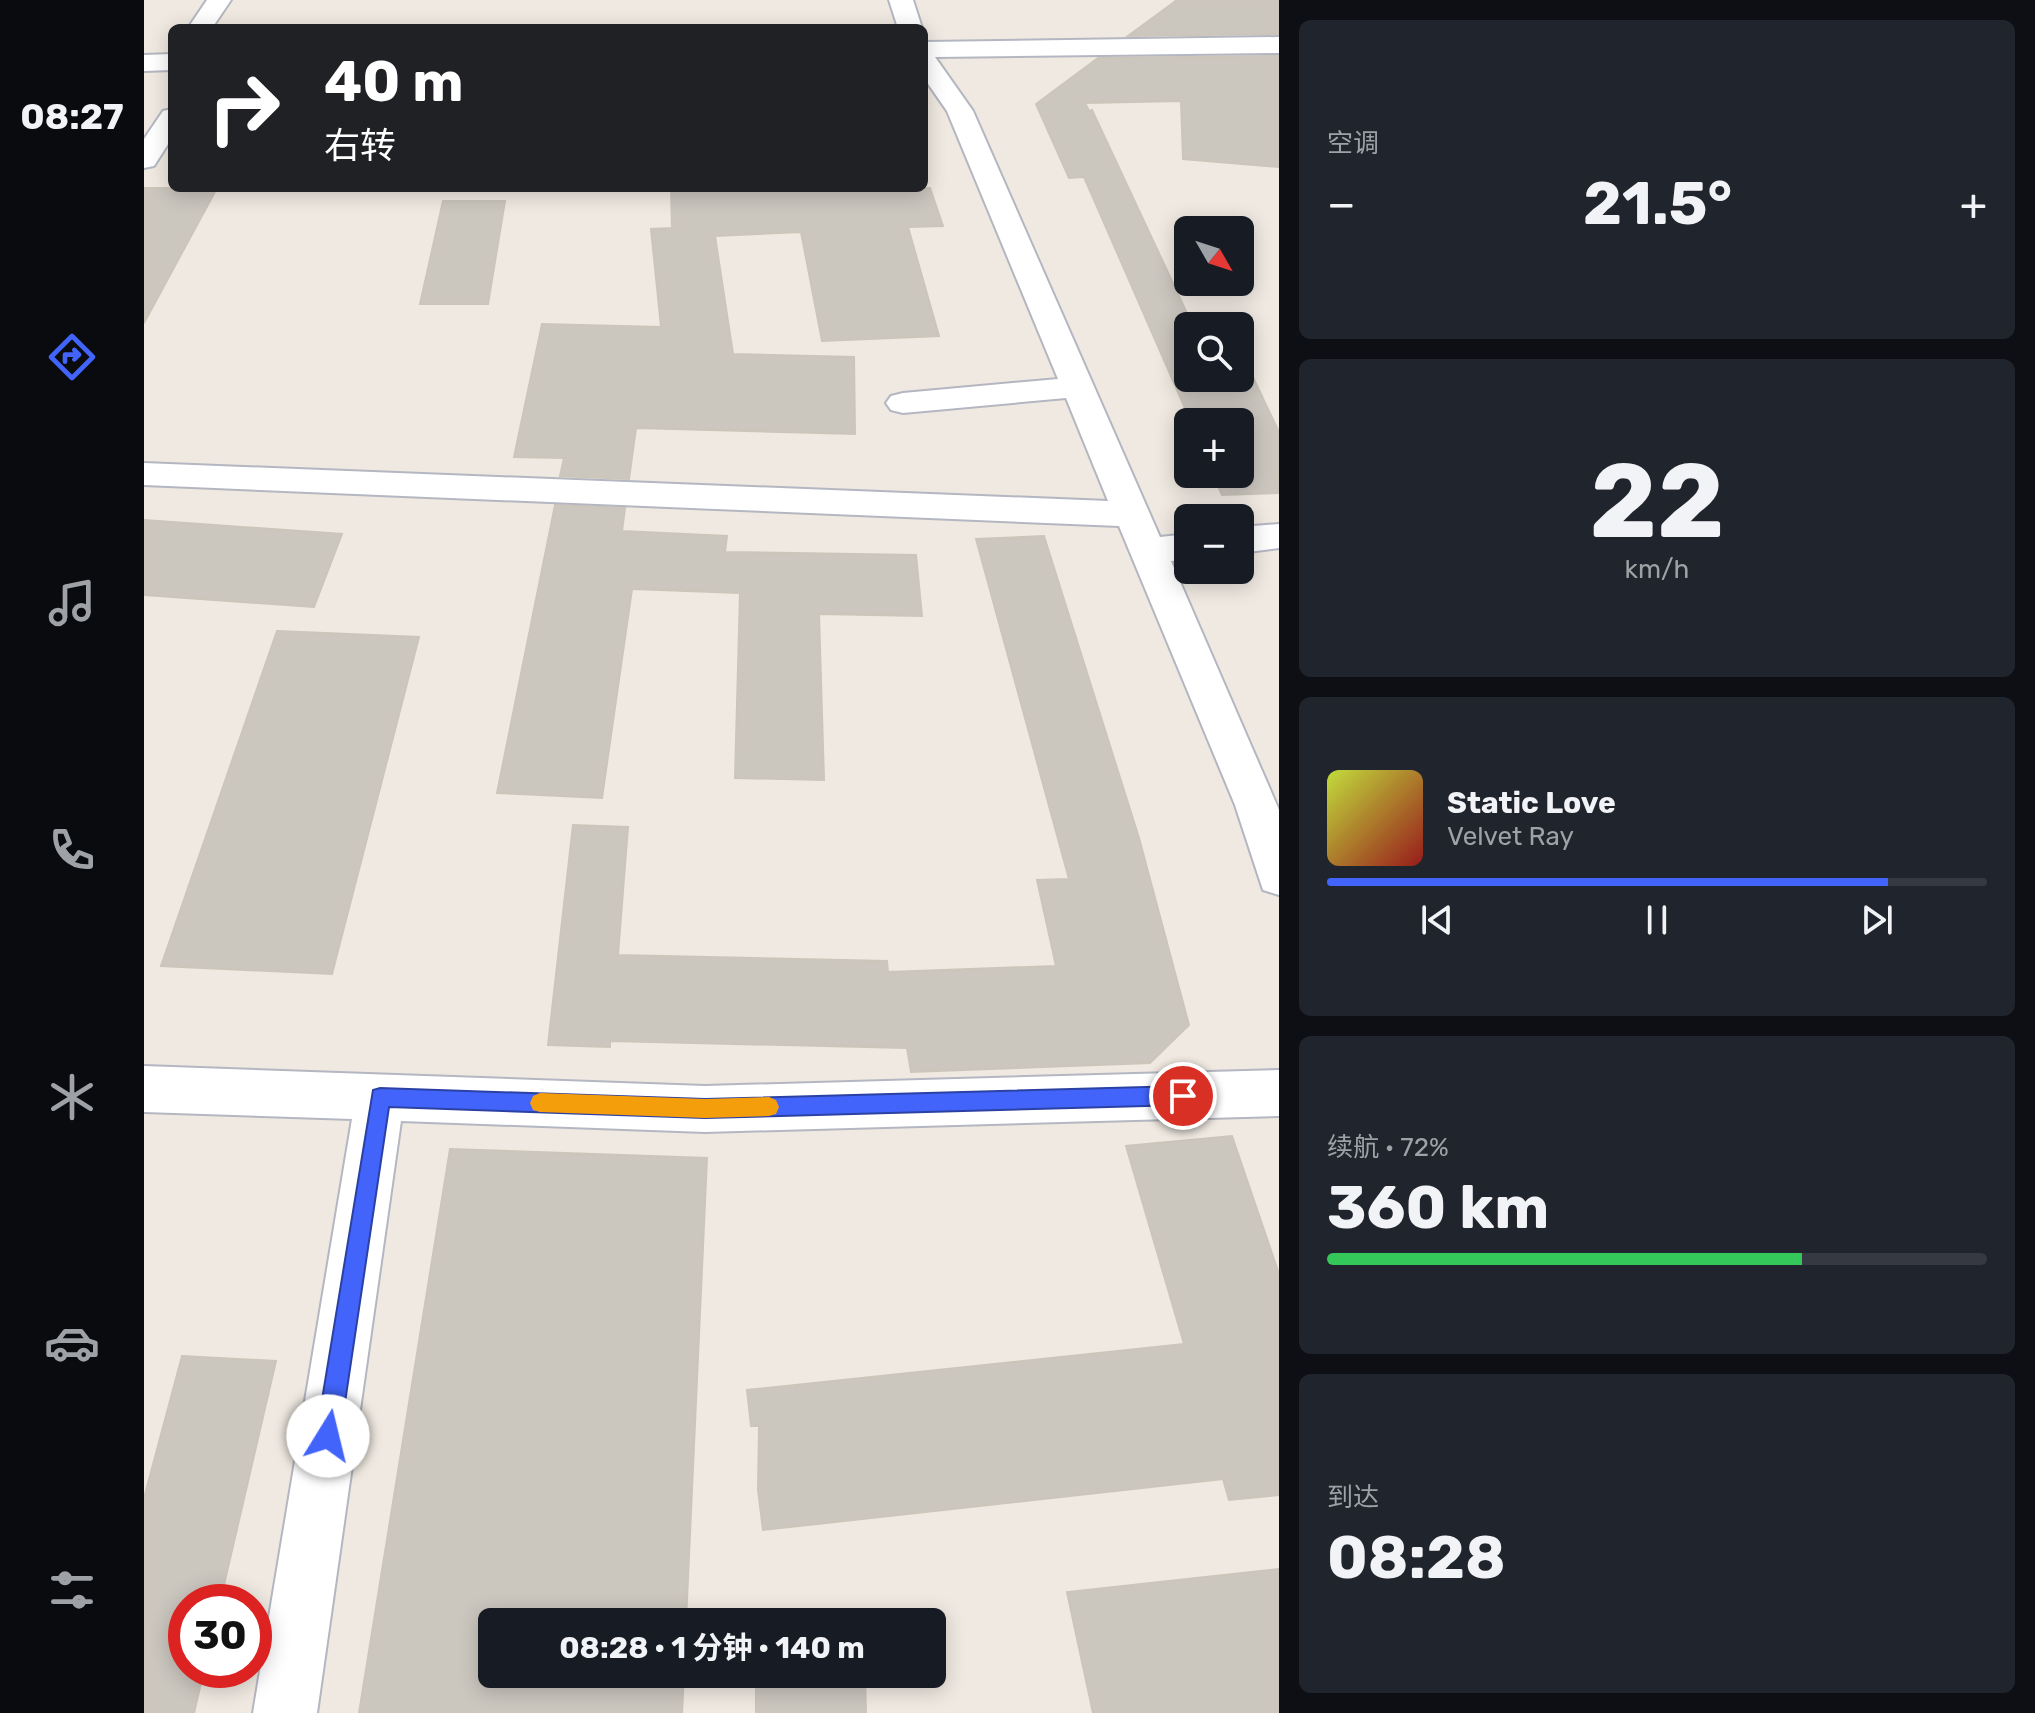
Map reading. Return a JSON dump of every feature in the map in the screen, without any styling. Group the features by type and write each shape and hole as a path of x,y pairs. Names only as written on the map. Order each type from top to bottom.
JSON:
{"street":[{"path":"203,24 219,0"},
{"path":"901,0 909,24"},
{"path":"928,50 1279,45"},
{"path":"144,63 168,62"},
{"path":"928,66 960,111 1256,805 1279,877"},
{"path":"144,160 168,123"},
{"path":"903,403 1078,387"},
{"path":"144,474 1132,514"},
{"path":"1254,539 1279,536"},
{"path":"1148,551 1174,548"},
{"path":"144,1089 705,1109 1279,1093"},
{"path":"285,1713 380,1097"}],"building":[{"path":"1177,0 1279,0 1279,34 1128,36"},
{"path":"1279,56 1279,167 1183,159 1181,101 1085,103 1089,111 1092,110 1174,285 1174,296 1179,296 1186,312 1174,312 1174,383 1084,177 1069,178 1036,104 1098,58"},
{"path":"144,188 168,188 168,192 215,192 144,323"},
{"path":"930,188 943,226 908,227 939,336 822,341 801,232 715,236 733,354 854,357 855,434 636,428 629,479 560,476 564,458 514,457 542,324 661,327 651,229 672,228 671,192 928,192"},
{"path":"443,201 505,201 488,304 420,304"},
{"path":"1254,379 1279,432 1279,493 1222,495 1219,488 1254,488 1254,408 1185,408 1178,392 1254,392"},
{"path":"555,505 625,508 622,531 727,536 725,552 916,555 922,616 819,614 824,780 735,778 740,593 632,589 602,798 497,793"},
{"path":"144,520 342,534 314,607 144,595"},
{"path":"1044,536 1139,838 1189,1025 1150,1063 911,1072 907,1048 610,1041 610,1047 548,1045 573,825 628,827 618,955 887,961 888,972 1056,966 1037,880 1069,879 976,539"},
{"path":"277,631 419,637 332,974 161,966"},
{"path":"1232,1136 1279,1274 1279,1495 1229,1500 1223,1479 763,1530 758,1490 759,1426 751,1426 747,1390 1184,1344 1126,1146"},
{"path":"450,1149 707,1158 687,1608 478,1608 478,1688 683,1688 682,1713 359,1713"},
{"path":"182,1356 276,1361 224,1584 168,1584 168,1688 200,1688 194,1713 144,1713 144,1498"},
{"path":"1279,1569 1279,1713 1093,1713 1067,1592"},
{"path":"756,1688 865,1688 866,1713 756,1713"}],"slow traffic":[{"path":"540,1103 705,1109 769,1107"}],"route":[{"path":"328,1436 380,1097 705,1109 1183,1096"}]}
